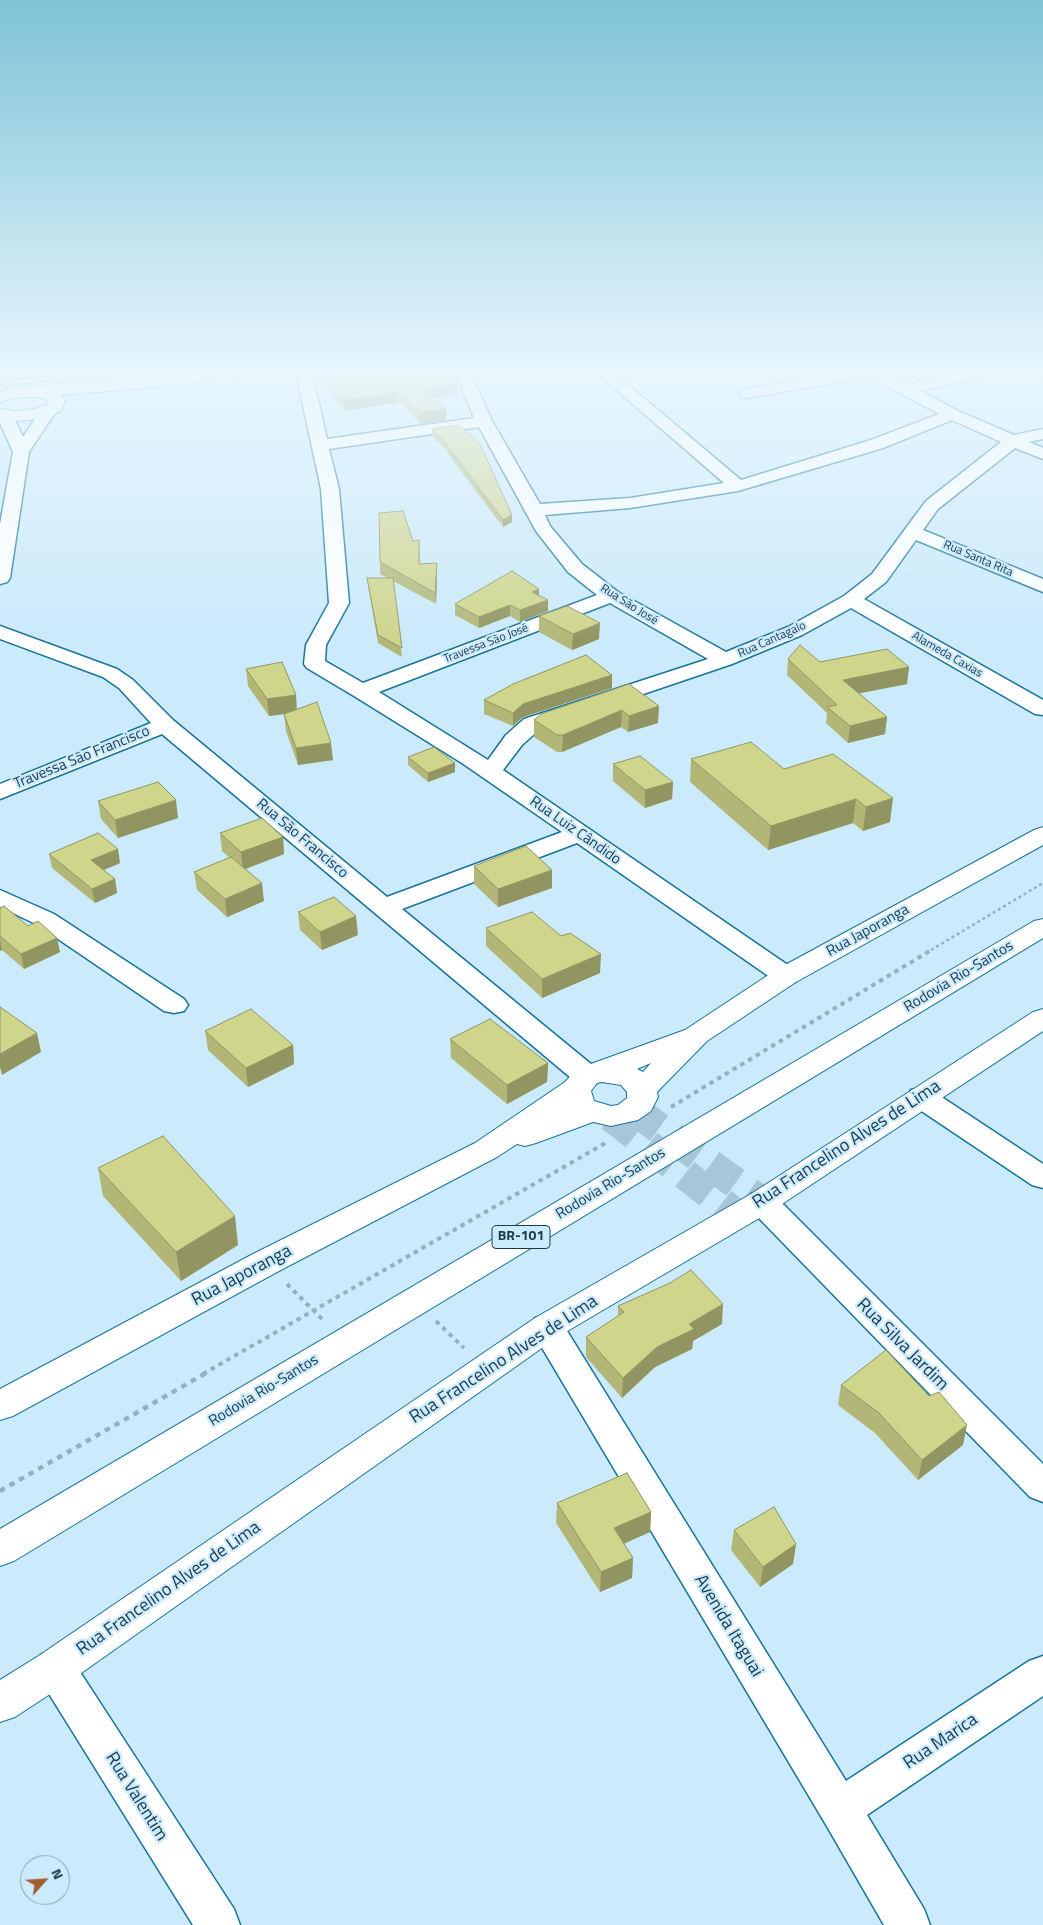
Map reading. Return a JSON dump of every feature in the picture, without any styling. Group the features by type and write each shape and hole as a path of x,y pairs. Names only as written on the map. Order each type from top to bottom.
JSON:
{"main road":[{"name":"Rua Japoranga","path":"0,1406 265,1262 486,1150 589,1088 697,1035 786,976 1043,835"},
{"name":"Rodovia Rio-Santos","path":"0,1550 1043,927"},
{"name":"Rua Francelino Alves de Lima","path":"0,1702 55,1668 547,1327 762,1202 1043,1018"},
{"name":"Rua Japoranga","path":"589,1088 611,1116 627,1113 640,1104 642,1090 697,1035"},
{"path":"589,1088 622,1074 632,1078 642,1090"}],"street":[{"path":"0,578 19,463"},
{"name":"Rua Luiz Cândido","path":"323,463 330,490 339,603 316,645 314,664 362,691 490,772 786,976"},
{"name":"Rua São José","path":"508,463 542,527 575,568 611,596 725,660"},
{"path":"710,463 738,486"},
{"path":"534,510 630,503 738,486 815,463"},
{"name":"Rua Cantagalo","path":"490,772 514,740 532,724 725,660 795,632 851,600 879,578 932,505 985,463"},
{"name":"Rua Santa Rita","path":"912,532 1043,586"},
{"name":"Travessa São José","path":"362,691 611,596"},
{"name":"Alameda Caxias","path":"851,600 1043,709"},
{"name":"Rua São Francisco","path":"0,632 110,673 126,684 165,725 384,907 589,1088"},
{"name":"Travessa São Francisco","path":"0,792 165,725"},
{"path":"384,907 579,834"},
{"path":"0,898 45,919 174,1005"},
{"path":"921,1097 1043,1178"},
{"name":"Rua Silva Jardim","path":"762,1202 1043,1488"},
{"name":"Avenida Itaguai","path":"547,1327 840,1809 908,1925"},
{"name":"Rua Valentim","path":"55,1668 218,1925"},
{"name":"Rua Marica","path":"840,1809 1043,1674"}],"path":[{"path":"669,1108 1043,883"},
{"path":"0,1491 614,1139"},
{"path":"265,1262 346,1342"},
{"path":"414,1301 466,1349"}],"building":[{"path":"460,463 488,463 512,515 503,520"},
{"path":"403,511 413,541 419,540 419,564 437,563 435,593 380,562 379,513"},
{"path":"512,571 539,589 532,592 548,600 520,610 510,605 479,617 455,604"},
{"path":"367,578 393,578 402,648 378,635"},
{"path":"567,606 600,623 573,634 539,616"},
{"path":"800,645 820,662 887,649 909,667 843,680 887,717 850,726 827,707 837,705 788,659"},
{"path":"586,655 612,675 523,704 513,713 484,700 513,684"},
{"path":"282,662 296,695 267,699 246,669"},
{"path":"629,684 659,706 629,716 622,710 563,735 557,735 534,720 541,714"},
{"path":"317,702 331,743 296,748 284,714"},
{"path":"751,742 784,769 833,754 893,798 866,807 856,799 771,826 691,759"},
{"path":"434,747 455,763 428,773 408,757"},
{"path":"640,756 673,782 645,790 613,764"},
{"path":"158,782 176,800 115,820 98,801"},
{"path":"262,818 283,837 241,852 220,833"},
{"path":"98,833 118,849 91,860 115,879 92,889 49,854"},
{"path":"526,846 552,870 498,889 474,866"},
{"path":"231,857 262,883 225,899 194,872"},
{"path":"334,897 356,916 320,932 298,912"},
{"path":"4,906 28,926 38,921 57,938 21,954 0,936 0,908"},
{"path":"532,912 561,936 570,933 601,954 542,979 486,928"},
{"path":"0,1007 37,1033 0,1054"},
{"path":"251,1009 293,1045 246,1068 205,1031"},
{"path":"490,1019 548,1063 507,1085 450,1039"},
{"path":"163,1136 235,1216 176,1252 98,1168"},
{"path":"691,1270 723,1304 689,1324 694,1329 657,1347 623,1378 586,1337 624,1312 618,1306 670,1283"},
{"path":"886,1350 929,1396 939,1392 967,1425 922,1460 879,1413 841,1385"},
{"path":"627,1473 651,1512 614,1528 633,1558 601,1572 557,1503"},
{"path":"774,1507 796,1544 763,1567 734,1530"}],"tunnel":[{"path":"634,1110 762,1202"},
{"path":"611,1116 738,1216"}]}
